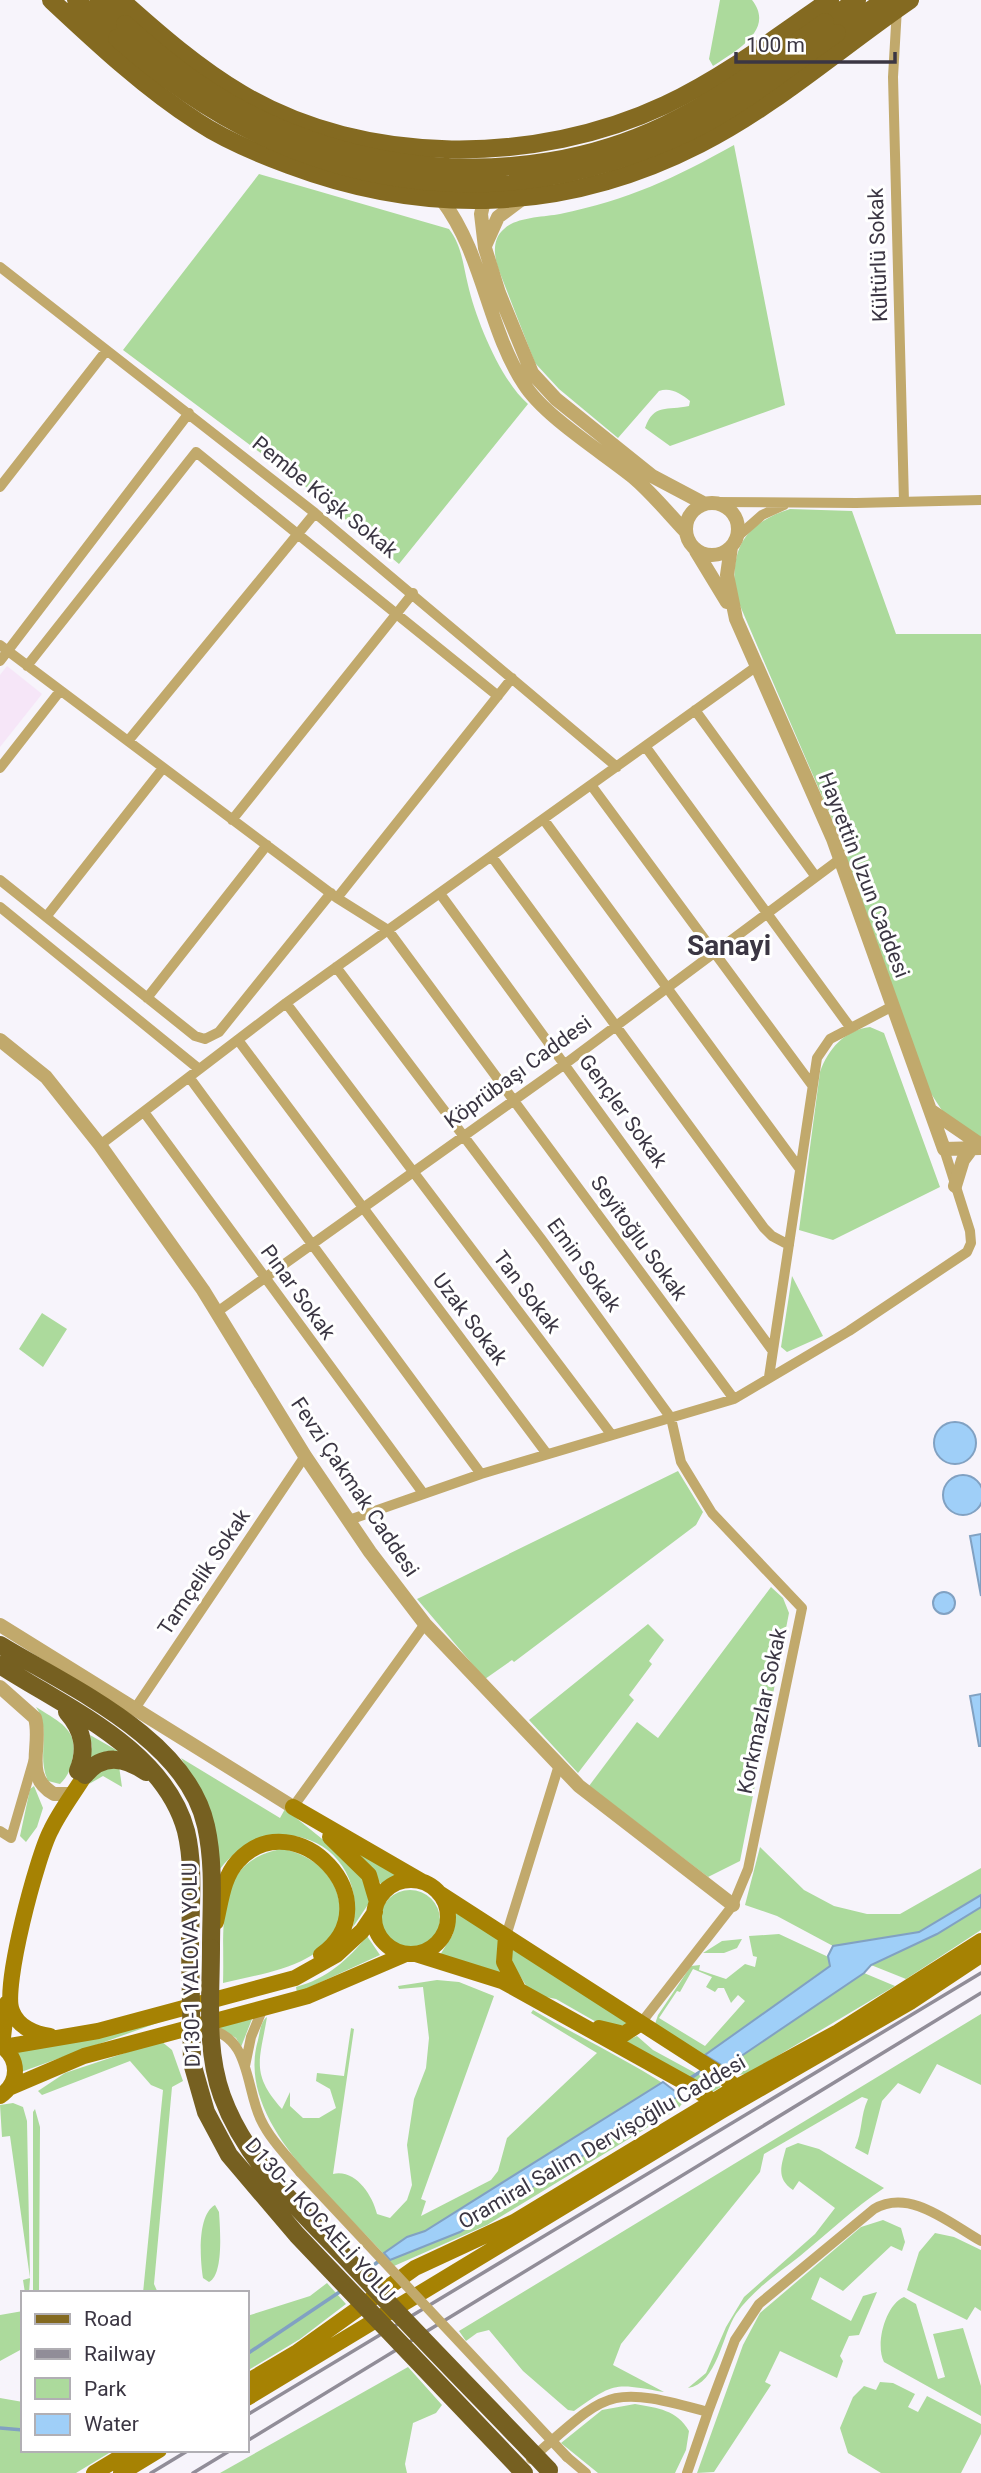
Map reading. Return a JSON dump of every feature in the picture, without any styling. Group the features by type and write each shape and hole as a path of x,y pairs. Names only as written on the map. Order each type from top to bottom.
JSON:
{"highway":[{"name":"D130-1 YALOVA YOLU","path":"0,1645 143,1734 162,1750 188,1782 201,1808 210,1844 211,2036 215,2072 234,2126 252,2155 373,2287 551,2471"},
{"path":"0,1665 135,1752 159,1777 172,1798"},
{"path":"60,1704 81,1733 81,1773"},
{"path":"81,1773 97,1763 123,1760 143,1770 172,1798"},
{"name":"D130-1 KOCAELİ YOLU","path":"172,1798 181,1815 189,1849 192,2063 206,2112 229,2155 297,2235 524,2473"}],"main road":[{"path":"51,0 148,85 199,123 271,158 324,178 374,191 442,200 484,201 522,199 613,180 701,144 742,119 897,3"},
{"path":"76,0 121,31 183,92 217,114 287,149 372,175 460,184 510,182 582,171 663,143 718,115 831,27 857,0"},
{"path":"99,0 121,31"},
{"path":"121,0 196,64 244,95 295,120 345,135 396,145 449,149 533,143 581,135 664,105 737,64 830,0"},
{"path":"831,27 897,3"},
{"path":"533,143 524,156 522,172 528,186 542,195"},
{"path":"374,191 391,184 400,171 402,155 396,145"},
{"path":"482,148 490,160 494,176 484,201"},
{"path":"442,200 434,188 435,174 441,157 449,149"},
{"path":"5,2092 16,2071 10,2054 2,2046 4,1994 38,1862 50,1830 81,1773"},
{"path":"293,1807 424,1882 696,2061 717,2072 741,2092"},
{"path":"293,1807 364,1868 376,1890 375,1924 386,1944 411,1954 478,1972 520,1991 719,2105"},
{"path":"211,1948 226,1882 237,1862 259,1847 284,1843 297,1845 321,1856 338,1876 344,1891 347,1906 342,1931 327,1951 266,1986"},
{"path":"2,2046 63,2038 266,1986 322,1965 350,1944 392,1885 402,1881 424,1882"},
{"path":"5,2092 84,2056 187,2026 308,1996 434,1946 446,1930 447,1910 439,1893"},
{"path":"506,1936 504,1962 520,1991"},
{"name":"Oramiral Salim Dervişoğllu Caddesi","path":"248,2397 981,1941"},
{"name":"Oramiral Salim Dervişoğllu Caddesi","path":"741,2092 910,2002 981,1955"},
{"path":"4,1994 12,2013 24,2027 41,2035 63,2038"},
{"path":"560,2014 618,2034 629,2032 641,2023"},
{"path":"689,2087 693,2105 689,2116"},
{"name":"Oramiral Salim Dervişoğllu Caddesi","path":"248,2381 307,2346 415,2268 514,2222 689,2116 719,2105"},
{"path":"94,2473 129,2452"},
{"path":"121,2473 156,2452"}],"street":[{"name":"Kültürlü Sokak","path":"897,3 893,77 904,502"},
{"path":"485,248 498,217 522,199"},
{"path":"442,200 462,229 474,256 509,354 525,387 636,480 685,531 736,619"},
{"path":"484,201 481,214 485,248 499,293 525,358 542,385 652,476 707,503 720,504 734,514 737,522 727,575 736,619"},
{"name":"Pembe Köşk Sokak","path":"0,267 315,513 617,766"},
{"path":"0,487 106,351"},
{"path":"0,662 4,649 189,413"},
{"path":"27,666 196,452 498,696"},
{"path":"685,531 689,514 707,503 981,500"},
{"path":"695,551 716,555 773,508 793,502"},
{"path":"128,741 315,513"},
{"path":"232,820 413,593"},
{"name":"Hayrettin Uzun Caddesi","path":"736,619 840,859 944,1149"},
{"path":"4,649 334,895 388,930"},
{"path":"100,1146 286,1003 441,895 757,666"},
{"path":"0,880 195,1036 205,1039 214,1037 512,678"},
{"path":"0,768 60,691"},
{"path":"695,710 816,877"},
{"path":"645,746 850,1027"},
{"path":"46,917 163,768"},
{"path":"591,785 812,1085"},
{"path":"544,820 800,1169"},
{"path":"147,998 267,845"},
{"path":"492,857 764,1227 772,1236 789,1245"},
{"name":"Köprübaşı Caddesi","path":"217,1312 565,1064 840,859"},
{"name":"Gençler Sokak","path":"441,895 772,1350"},
{"path":"0,907 199,1069"},
{"name":"Seyitoğlu Sokak","path":"388,930 734,1399"},
{"name":"Emin Sokak","path":"336,967 671,1418"},
{"name":"Tan Sokak","path":"286,1003 611,1434"},
{"path":"769,1377 817,1058 824,1045 850,1027 891,1007"},
{"name":"Fevzi Çakmak Caddesi","path":"0,1040 46,1077 100,1146 217,1312 305,1456 425,1624 559,1765 609,1812 733,1905"},
{"name":"Uzak Sokak","path":"238,1040 547,1454"},
{"path":"189,1077 481,1474"},
{"path":"929,1109 978,1147"},
{"name":"Pınar Sokak","path":"144,1112 423,1493"},
{"path":"349,1520 481,1474 734,1399 849,1331 967,1252 971,1243 970,1231 944,1149 978,1147"},
{"path":"955,1186 963,1160 978,1147"},
{"name":"Korkmazlar Sokak","path":"641,2023 733,1905 748,1869 802,1608 737,1541 701,1498 681,1462 671,1418"},
{"name":"Tamçelik Sokak","path":"134,1710 305,1456"},
{"path":"0,1625 293,1807 425,1624"},
{"path":"0,1687 35,1718 38,1736 11,1838 0,1831"},
{"path":"35,1755 35,1772 39,1780 49,1791 68,1795"},
{"path":"506,1936 559,1765"},
{"path":"245,2066 251,2037 264,2008"},
{"path":"187,2026 216,2031 229,2038 245,2066 261,2119 300,2172 567,2457 586,2473"},
{"path":"687,2473 735,2340 759,2304 779,2284 874,2209 888,2202 910,2203 981,2241"},
{"path":"516,2473 587,2409 614,2397 640,2395 708,2412"}],"shaded area":[{"path":"7,666 42,694 0,747 0,675"}],"green space":[{"path":"720,0 752,0 758,11 759,21 756,30 741,47 713,66 709,59"},
{"path":"734,145 785,405 670,446 645,428 657,411 689,406 690,401 676,392 663,390 659,391 618,438 559,389 535,363 498,268 495,253 497,237 516,222 608,202 650,187"},
{"path":"259,174 449,229 459,249 483,332 508,381 528,404 399,564 314,493 123,350"},
{"path":"790,509 852,511 896,634 981,634 981,1138 943,1112 930,1092 837,831 735,594 735,563 744,540 761,522"},
{"path":"870,1027 884,1033 940,1187 833,1240 799,1230 820,1072 833,1048 845,1036"},
{"path":"792,1276 823,1336 787,1352 781,1347"},
{"path":"42,1313 67,1329 43,1367 19,1349"},
{"path":"678,1471 703,1512 696,1525 514,1662 512,1660 485,1679 417,1599"},
{"path":"771,1587 783,1598 789,1613 740,1861 708,1877 589,1786 637,1722 658,1738"},
{"path":"648,1624 664,1640 649,1661 652,1664 629,1695 634,1700 578,1773 529,1720"},
{"path":"36,1707 60,1722 73,1741 70,1768 60,1784 48,1781 43,1762 43,1725"},
{"path":"90,1735 118,1751 107,1751 89,1760 92,1747"},
{"path":"181,1758 280,1818 285,1809 347,1859 367,1880 371,1900 353,1927 354,1897 346,1873 332,1854 312,1841 289,1835 265,1838 241,1849 220,1869 209,1807"},
{"path":"119,1766 122,1787 103,1776 89,1784 101,1770"},
{"path":"34,1786 43,1808 37,1827 26,1842 20,1836 30,1789"},
{"path":"760,1847 804,1890 834,1906 867,1914 900,1914 981,1868 981,1895 920,1932 833,1946 777,1916 745,1905"},
{"path":"282,1849 302,1855 319,1866 331,1880 338,1896 340,1913 335,1930 325,1945 297,1963 223,1983 224,1920 233,1882 244,1867 259,1856"},
{"path":"355,1850 399,1877 382,1886"},
{"path":"404,1890 416,1890 432,1898 438,1908 438,1932 432,1942 416,1950 404,1950 388,1942 380,1926 380,1914 388,1898"},
{"path":"981,1907 981,1930 906,1979 871,1965 937,1934"},
{"path":"454,1911 500,1940 503,1976 440,1955 453,1934"},
{"path":"779,1934 837,1961 705,2055 668,2038 655,2024 658,2015 691,1966 700,1965 699,1970 726,1979 745,1964 755,1967 757,1957 753,1956 749,1936","holes":["693,1969 712,1977 706,1987 715,1992 718,1988 724,1988 731,2003 738,1995 745,2001 705,2046 659,2018 677,1991 680,1992"]},
{"path":"367,1936 380,1955 297,1993 296,1987 336,1968"},
{"path":"742,1939 737,1948 724,1953 703,1953 722,1941"},
{"path":"509,1945 628,2022 626,2026 598,2023 556,1999 541,1996 527,1987 511,1962"},
{"path":"864,1973 895,1986 747,2074 736,2075 725,2067"},
{"path":"437,1980 459,1982 494,1996 421,2199 426,2201 421,2216 491,2180 498,2171 507,2138 597,2053 531,2013 533,2010 646,2073 682,2096 684,2101 678,2109 487,2225 394,2266 299,2164 278,2134 262,2103 255,2072 258,2040 262,2024 267,2017 260,2056 261,2075 265,2085 282,2109 290,2092 290,2106 303,2118 319,2118 336,2108 330,2089 316,2081 317,2073 344,2076 351,2028 354,2029 333,2174 341,2173 355,2179 367,2191 377,2214 390,2218 407,2200 412,2185 407,2145 414,2099 426,2068 429,2038 423,1987 399,1989 398,1986"},
{"path":"981,2014 981,2085 937,2064 920,2094 898,2083 882,2101 868,2155 855,2148 868,2099 862,2097 764,2154 760,2172 621,2344 613,2365 664,2392 616,2387 574,2411 568,2410 523,2371 489,2330 477,2333 466,2341 459,2331"},
{"path":"252,2019 241,2047 236,2038 218,2027"},
{"path":"160,2022 21,2072 17,2052"},
{"path":"637,2036 653,2050 721,2087 712,2092 626,2041"},
{"path":"161,2041 172,2050 183,2081 172,2087 154,2284 157,2291 143,2291 163,2090 151,2085 130,2061 42,2095 38,2091 65,2073"},
{"path":"13,2103 23,2107 27,2121 30,2278 10,2136 2,2137 0,2105"},
{"path":"35,2109 40,2127 39,2291 33,2291"},
{"path":"798,2143 819,2149 884,2188 750,2297 731,2323 718,2357 706,2378 698,2385 688,2388 706,2373 726,2327 744,2297 815,2234 835,2208 799,2181 793,2190 784,2181 782,2166 786,2148"},
{"path":"215,2205 219,2212 220,2250 217,2270 209,2282 203,2278 201,2238 205,2218"},
{"path":"883,2220 901,2228 905,2242 902,2251 891,2246 843,2291 820,2277 811,2299 851,2321 863,2296 877,2292 859,2335 849,2336 840,2356 843,2361 837,2378 780,2351 765,2382 771,2385 714,2472 697,2473 743,2345 760,2313 861,2227"},
{"path":"935,2233 954,2237 981,2250 981,2311 975,2307 967,2320 907,2290 919,2252"},
{"path":"30,2278 29,2291 25,2291 23,2280"},
{"path":"327,2283 346,2304 300,2339 248,2370 248,2316 310,2296"},
{"path":"904,2297 916,2304 938,2379 945,2377 933,2334 963,2328 981,2386 981,2416 884,2362 881,2355 881,2336 884,2326 892,2308"},
{"path":"21,2311 21,2350 0,2361 0,2315"},
{"path":"408,2367 442,2405 436,2413 413,2423 405,2464 407,2473 220,2473"},
{"path":"880,2382 893,2383 915,2394 908,2407 918,2412 927,2396 981,2424 981,2434 961,2473 881,2473 848,2453 840,2428 853,2397 864,2386 876,2390"},
{"path":"0,2398 21,2402 21,2452 111,2452 76,2473 0,2473"},
{"path":"635,2404 673,2414 689,2431 686,2450 675,2473 598,2473 561,2443 602,2410"}],"water":[{"path":"955,1422 970,1428 976,1443 970,1458 955,1464 940,1458 934,1443 940,1428"},
{"path":"955,1476 971,1476 982,1487 982,1503 971,1514 955,1514 944,1503 944,1487"},
{"path":"981,1534 981,1596 970,1536"},
{"path":"944,1592 952,1595 955,1603 952,1611 944,1614 936,1611 933,1603 936,1595"},
{"path":"981,1694 981,1746 979,1746 970,1696"},
{"path":"981,1895 981,1907 937,1934 871,1965 864,1973 725,2067 705,2055 830,1966 828,1956 833,1946 919,1932"},
{"path":"663,2082 680,2095 460,2232 390,2260 384,2253 407,2237 425,2231"}],"waterway":[{"path":"689,2079 703,2070"},
{"path":"366,2271 379,2261"},
{"path":"248,2353 341,2291"},
{"path":"0,2428 21,2430"}],"railway":[{"path":"248,2414 981,1973"},
{"path":"248,2440 981,1993"},
{"path":"151,2473 186,2452"},
{"path":"193,2473 228,2452"}],"district":[{"name":"Sanayi","path":"729,945"}]}
